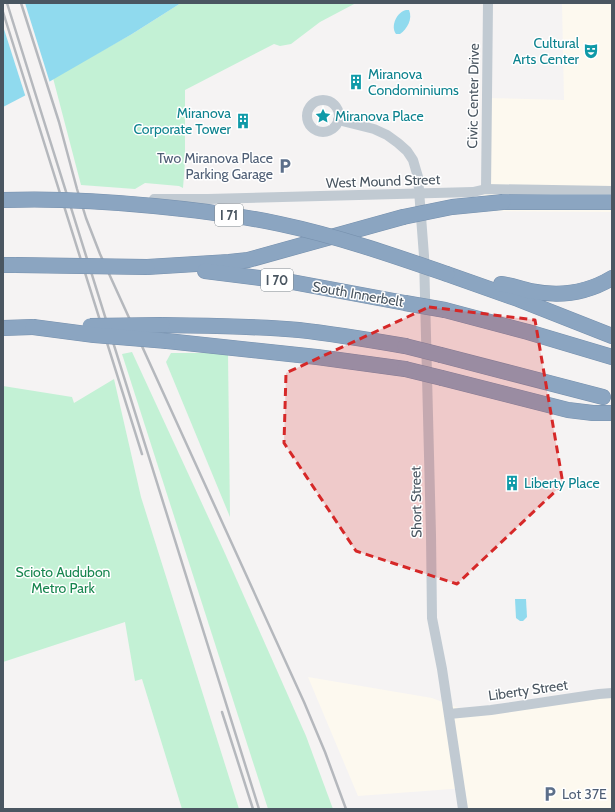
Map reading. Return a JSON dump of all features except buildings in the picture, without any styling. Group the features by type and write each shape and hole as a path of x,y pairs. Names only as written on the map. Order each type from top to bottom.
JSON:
{"highway":[{"name":"I 71","path":"3,200 72,200 122,203 200,211 279,224 363,246 474,283 612,336"},
{"path":"147,268 248,260 403,217 452,207 503,202 612,202"},
{"name":"South Innerbelt","path":"10,265 147,268 199,271 246,276 338,290 445,310 528,332 612,357"},
{"path":"474,283 504,285 532,291 558,294 601,285 612,278"},
{"path":"3,328 162,325 242,326 352,336 405,346 603,396"},
{"path":"34,327 94,335 317,357 405,369 568,410 593,413 612,413"}],"street":[{"name":"Civic Center Drive","path":"486,189 488,3"},
{"path":"338,120 374,129 387,135 407,151 413,160 418,177 420,193"},
{"name":"West Mound Street","path":"154,199 302,197 473,192 486,189 612,192"},
{"name":"Short Street","path":"420,193 426,298 431,535 431,610 435,639 442,669 463,809"},
{"name":"Liberty Street","path":"449,714 491,710 612,693"}],"highlighted area":[{"path":"429,307 535,320 563,484 457,584 356,551 284,443 286,373"}],"shaded area":[{"path":"562,3 612,3 612,212 483,211 486,98 564,100"},
{"path":"308,677 432,698 469,712 612,692 612,809 468,809 465,788 358,796"}],"green space":[{"path":"181,3 356,3 320,22 291,44 280,46 274,44 185,90 185,162 183,188 179,186 145,183 135,189 81,185 53,78 132,34"},
{"path":"132,352 223,549 306,736 333,809 268,809 122,354"},
{"path":"171,353 228,353 230,517 166,362"},
{"name":"Scioto Audubon Metro Park","path":"114,379 141,497 239,809 182,809 142,679 135,681 125,622 3,662 3,386 72,397 74,403"}],"water":[{"path":"3,3 181,3 132,34 3,107"},
{"path":"409,10 410,13 409,24 403,32 396,34 394,31 395,20 400,13"},
{"path":"515,599 526,599 527,617 523,621 516,618"}],"pier":[{"path":"3,3 25,3 50,83 26,98 3,26"}],"railway":[{"path":"7,3 259,809"},
{"path":"21,3 59,122 86,218 100,254 304,702 325,752 346,809"},
{"path":"3,12 142,454"},
{"path":"222,712 253,809"}],"place":[{"name":"Cultural Arts Center","path":"591,51"},
{"name":"Miranova Condominiums","path":"356,82"},
{"name":"Miranova Place","path":"323,116"},
{"name":"Miranova Corporate Tower","path":"243,121"},
{"name":"Two Miranova Place Parking Garage","path":"285,166"},
{"name":"Liberty Place","path":"512,483"},
{"name":"Lot 37E","path":"550,794"}]}
